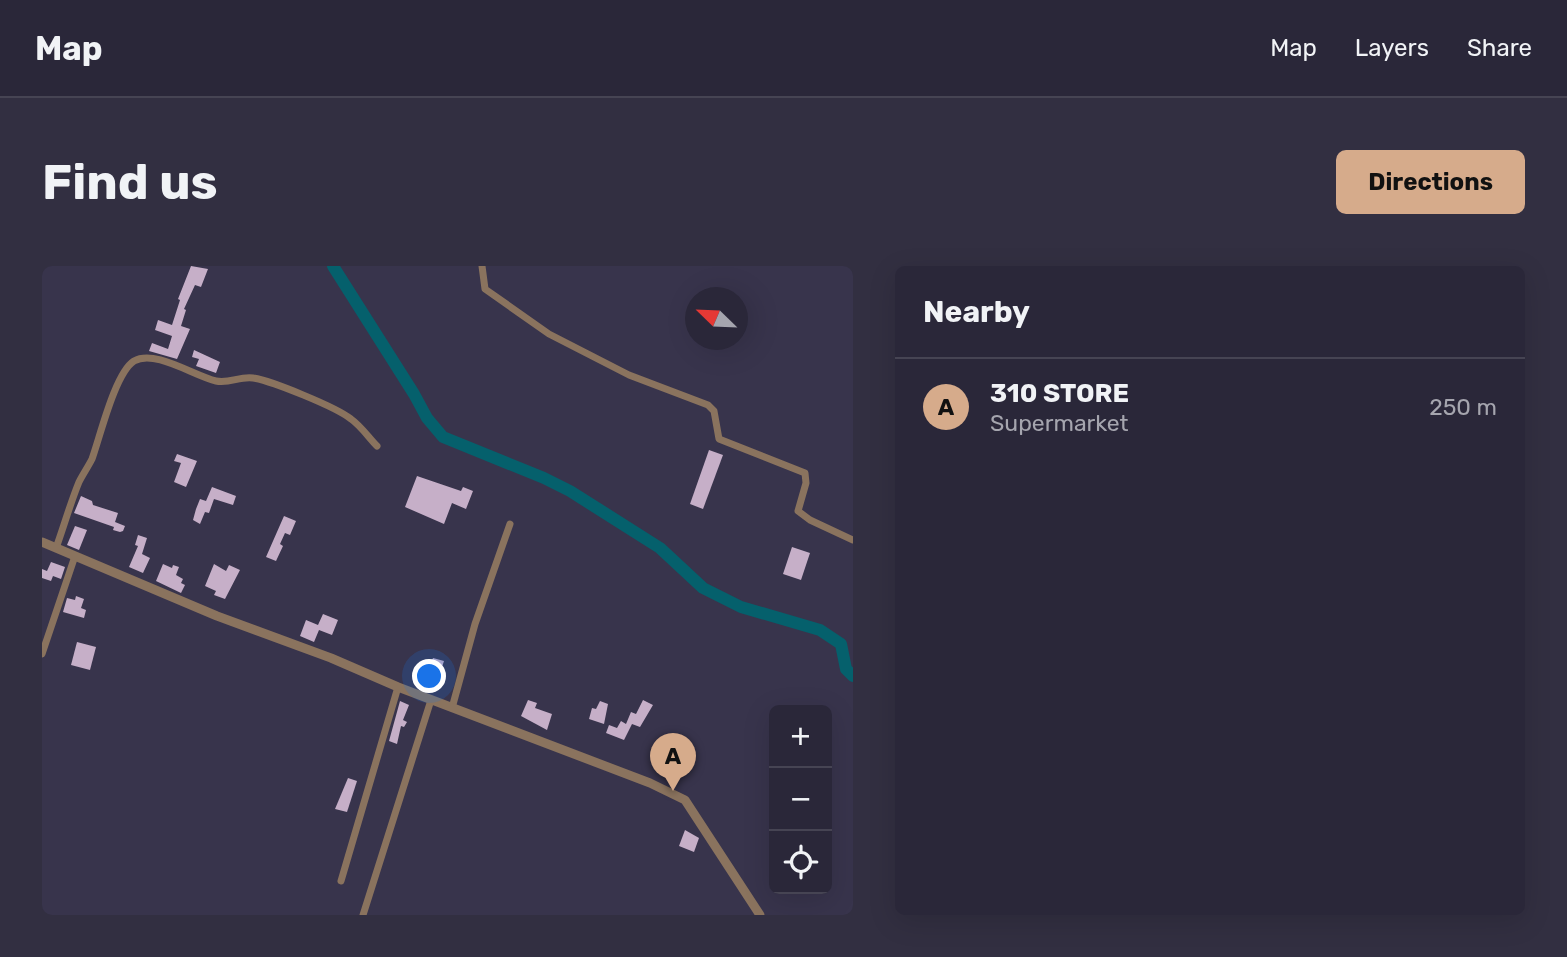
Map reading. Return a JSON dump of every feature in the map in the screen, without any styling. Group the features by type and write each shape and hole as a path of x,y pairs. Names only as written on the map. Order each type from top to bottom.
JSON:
{"street":[{"path":"482,266 485,289 549,334 629,375 708,405 714,411 719,439 805,474 806,482 799,511 810,520 853,540"},
{"path":"56,548 106,413 124,373 134,361 148,358 162,360 216,381 253,378 284,387 351,418 377,446"},
{"path":"453,708 475,624 510,524"},
{"path":"42,542 217,616 331,657 430,700 650,783 685,800 760,915"},
{"path":"42,654 75,556"},
{"path":"341,881 398,687"},
{"path":"363,915 430,700"}],"building":[{"path":"191,266 208,269 201,287 195,285 184,309 186,310 181,326 190,329 177,359 149,351 152,343 168,349 172,336 155,330 158,320 172,325 180,300 178,299"},
{"path":"194,350 220,362 216,373 196,366 199,359 192,357"},
{"path":"709,450 723,455 703,509 690,504"},
{"path":"177,454 197,461 186,487 174,482 181,463 174,461"},
{"path":"417,476 461,491 463,487 473,491 466,509 452,503 444,524 405,507"},
{"path":"212,487 236,496 233,505 214,499 209,513 205,512 200,524 193,520 196,509 200,499 206,501"},
{"path":"81,496 92,501 93,505 118,513 115,522 125,526 123,531 113,530 114,527 74,513"},
{"path":"284,516 296,521 290,535 285,533 276,561 266,557"},
{"path":"75,526 87,530 79,550 67,545"},
{"path":"138,535 147,538 142,554 150,558 143,573 129,567 138,546 135,545"},
{"path":"792,547 810,553 801,580 783,574"},
{"path":"51,562 65,567 61,579 53,576 51,581 42,578 42,569 47,571"},
{"path":"163,564 172,568 173,565 179,567 176,575 183,579 181,583 185,585 181,593 156,581"},
{"path":"214,564 226,571 229,565 240,570 225,599 214,595 216,591 205,586"},
{"path":"76,596 84,599 81,608 86,610 84,618 63,612 67,598 75,600"},
{"path":"323,614 338,620 332,635 319,630 314,642 300,636 306,620 318,625"},
{"path":"77,642 96,647 90,670 71,665"},
{"path":"433,658 444,661 434,691 423,686"},
{"path":"528,700 537,703 535,708 552,714 547,730 521,716"},
{"path":"643,700 653,705 640,727 632,724 624,740 606,733 609,725 617,728 621,721 626,724 631,712 636,714"},
{"path":"400,701 409,705 403,720 407,722 404,727 401,726 397,744 389,741"},
{"path":"600,701 608,704 604,724 589,719 592,708 596,709"},
{"path":"348,778 357,781 347,812 335,809"},
{"path":"685,830 699,838 694,852 679,846"}],"waterway":[{"path":"333,266 427,418 443,437 570,491 660,548 703,588 741,607 820,630 841,644 846,669 853,676"}],"place":[{"name":"310 STORE","path":"673,791"}]}
